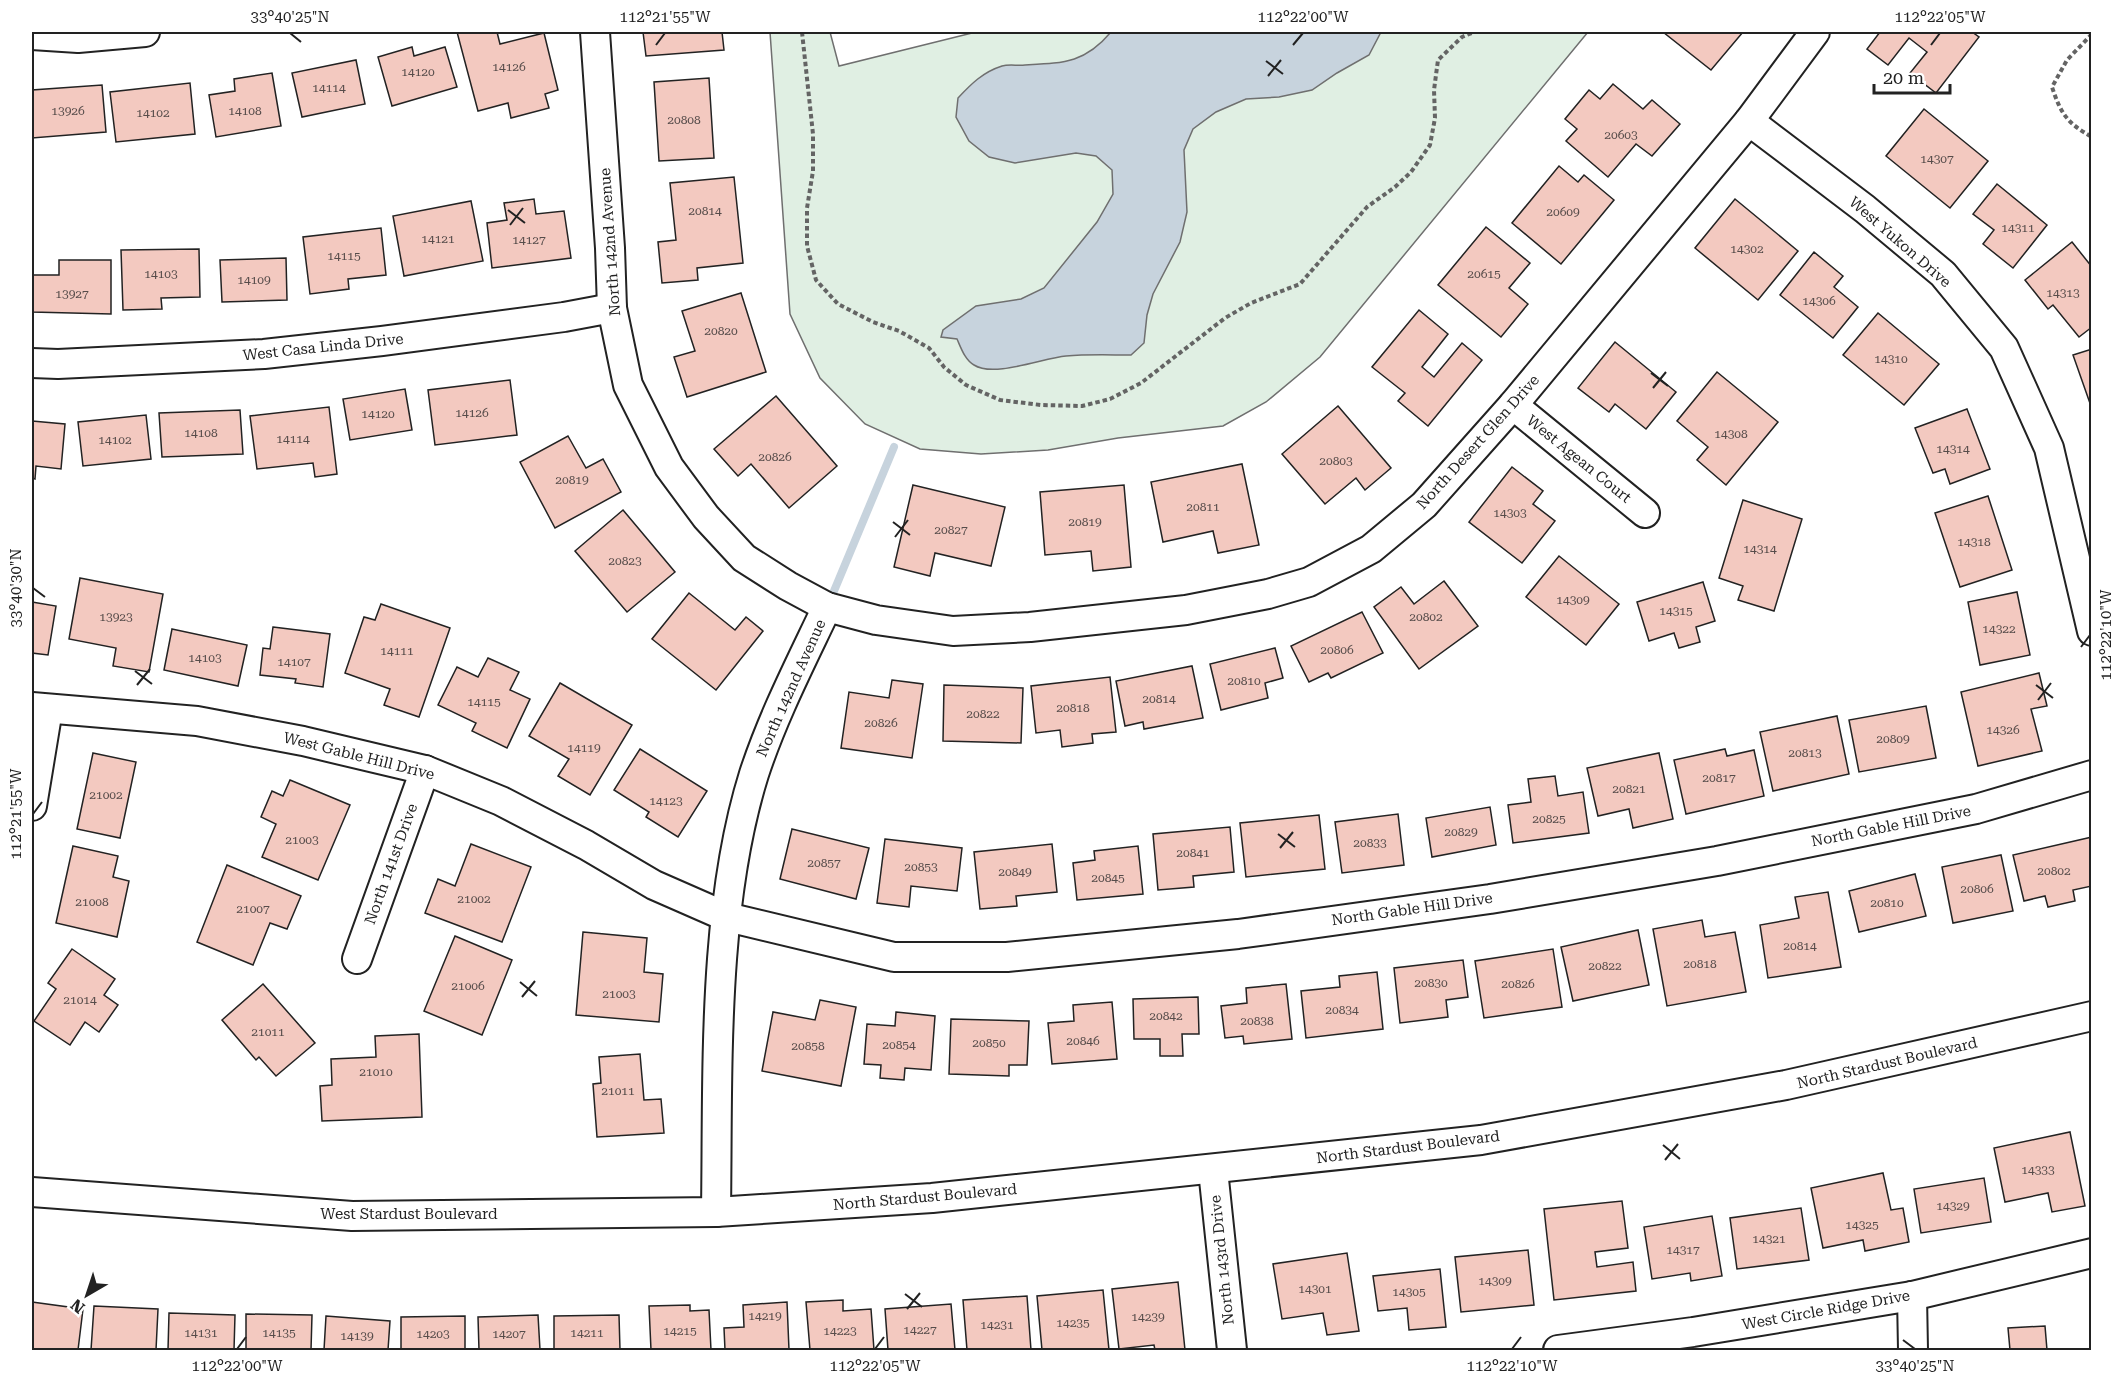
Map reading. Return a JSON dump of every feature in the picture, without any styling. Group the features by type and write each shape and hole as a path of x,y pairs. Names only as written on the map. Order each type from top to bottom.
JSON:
{"street":[{"path":"32,35 78,38 145,32"},
{"name":"North 142nd Avenue","path":"595,32 612,308 628,385 669,467 706,517 744,558 827,607 774,719 754,775 736,848 721,990 716,1212"},
{"name":"North Desert Glen Drive","path":"827,607 876,620 952,631 1030,627 1186,610 1268,594 1309,582 1371,549 1424,505 1513,405 1749,121 1815,32"},
{"name":"West Yukon Drive","path":"1749,121 1865,209 1943,274 2004,348 2049,448 2091,631"},
{"name":"West Casa Linda Drive","path":"32,363 58,364 264,354 382,342 564,317 612,308"},
{"name":"West Agean Court","path":"1513,405 1645,513"},
{"path":"32,806 40,708"},
{"name":"West Gable Hill Drive","path":"40,708 197,721 303,741 424,770 501,801 586,845 654,885 727,917"},
{"name":"North 141st Drive","path":"357,959 424,770"},
{"name":"North Gable Hill Drive","path":"727,917 894,957 1007,957 1238,934 1490,899 1717,861 1976,809 2091,775"},
{"name":"North Stardust Boulevard","path":"716,1212 932,1198 1481,1140 1786,1085 2091,1016"},
{"name":"North 143rd Drive","path":"1213,1170 1232,1350"},
{"name":"West Stardust Boulevard","path":"32,1192 352,1216 716,1212"},
{"name":"West Circle Ridge Drive","path":"1558,1350 1693,1332 1912,1296 2091,1253"},
{"path":"1912,1296 1914,1350"}],"path":[{"path":"802,32 813,134 813,171 807,208 807,246 816,280 838,304 929,348 944,367 966,385 999,400 1041,405 1082,406 1110,399 1141,383 1225,318 1251,303 1300,284 1366,207 1395,187 1411,172 1430,145 1435,118 1434,90 1438,60 1462,37 1474,32"},
{"path":"2091,34 2067,60 2052,87 2059,108 2074,128 2091,137"}],"green space":[{"path":"770,32 830,32 839,66 976,32 1588,32 1320,357 1266,402 1223,426 1118,438 1048,450 981,454 920,449 865,424 820,378 790,314"}],"shaded area":[{"path":"1111,32 1381,32 1369,55 1312,90 1279,97 1246,99 1216,112 1193,129 1184,150 1187,212 1180,242 1153,294 1147,315 1144,343 1131,355 1056,357 1019,366 994,369 974,365 966,357 957,339 941,337 943,330 976,306 1021,299 1044,288 1097,222 1113,194 1112,170 1096,156 1076,153 1015,163 989,157 969,141 956,117 958,98 978,79 995,69 1005,65 1062,62 1083,56"}],"building":[{"path":"457,32 497,32 500,44 544,33 558,90 545,94 549,108 511,118 508,103 478,111"},
{"path":"643,32 722,32 724,50 646,56"},
{"path":"1663,32 1743,32 1711,70"},
{"path":"1880,32 1972,32 1979,37 1936,93 1910,73 1927,52 1909,38 1888,65 1867,49"},
{"path":"412,47 414,56 445,47 457,87 392,106 378,57"},
{"path":"356,60 365,104 302,117 292,73"},
{"path":"272,73 281,126 216,137 209,95 235,91 234,79"},
{"path":"709,78 714,158 659,161 654,82"},
{"path":"190,83 195,134 116,142 110,92"},
{"path":"1613,84 1643,109 1652,100 1680,124 1652,156 1636,144 1608,177 1566,141 1577,129 1565,119 1589,90 1600,99"},
{"path":"102,85 106,132 32,138 32,90"},
{"path":"1924,109 1988,161 1950,208 1886,156"},
{"path":"1559,166 1578,182 1584,175 1614,200 1561,264 1512,223"},
{"path":"734,177 743,263 697,268 698,280 662,283 658,242 676,240 670,183"},
{"path":"1997,184 2047,225 2013,268 1983,244 1994,230 1973,214"},
{"path":"534,199 536,214 564,211 571,258 492,268 487,223 507,220 504,203"},
{"path":"1735,199 1798,251 1758,300 1695,248"},
{"path":"471,201 483,261 404,276 393,216"},
{"path":"1486,227 1530,263 1509,288 1528,304 1501,337 1438,285"},
{"path":"381,228 386,275 348,279 349,289 310,294 303,237"},
{"path":"2072,242 2092,267 2092,327 2079,337 2053,305 2048,309 2025,280"},
{"path":"199,249 200,297 161,298 162,309 123,310 121,250"},
{"path":"1814,252 1843,276 1834,287 1858,307 1833,338 1780,295"},
{"path":"286,258 287,300 222,302 220,260"},
{"path":"59,260 111,260 111,314 32,312 33,275 59,275"},
{"path":"741,293 766,372 687,397 674,357 695,351 682,311"},
{"path":"1419,310 1448,334 1422,367 1434,377 1462,343 1482,360 1428,426 1398,401 1405,393 1372,367"},
{"path":"1878,313 1939,364 1904,405 1843,355"},
{"path":"1615,342 1676,392 1646,429 1615,404 1609,412 1578,388"},
{"path":"2092,349 2092,409 2073,355"},
{"path":"1717,372 1778,422 1726,485 1697,460 1708,447 1677,421"},
{"path":"510,380 517,435 435,445 428,390"},
{"path":"405,389 412,430 350,440 343,399"},
{"path":"776,396 837,466 789,508 751,464 738,476 714,449"},
{"path":"1338,406 1391,468 1365,490 1356,478 1325,504 1282,454"},
{"path":"329,407 337,474 315,477 313,463 257,469 250,416"},
{"path":"1967,409 1990,469 1950,484 1945,469 1933,473 1915,428"},
{"path":"240,410 243,454 162,457 159,413"},
{"path":"146,415 151,459 83,466 78,422"},
{"path":"32,421 65,424 61,469 36,466 35,479 32,478"},
{"path":"568,436 586,468 603,459 621,492 555,528 520,462"},
{"path":"1242,464 1259,545 1218,553 1213,531 1163,542 1151,482"},
{"path":"1512,467 1543,491 1533,504 1555,521 1522,563 1469,522"},
{"path":"913,485 1005,507 991,566 935,553 930,576 894,567"},
{"path":"1124,485 1131,567 1093,571 1091,551 1045,555 1040,492"},
{"path":"1988,496 2012,570 1960,587 1935,513"},
{"path":"1743,500 1802,519 1774,611 1738,600 1743,586 1719,578"},
{"path":"623,510 675,572 627,612 575,551"},
{"path":"1559,556 1619,604 1586,645 1526,597"},
{"path":"80,578 163,594 149,672 113,666 116,648 69,639"},
{"path":"1444,581 1478,626 1419,669 1374,607 1401,587 1414,604"},
{"path":"1703,582 1715,621 1696,627 1700,642 1679,648 1674,633 1649,641 1637,602"},
{"path":"2017,592 2030,655 1980,665 1968,602"},
{"path":"689,593 735,630 746,617 763,631 716,690 652,639"},
{"path":"32,602 56,606 48,655 32,653"},
{"path":"381,604 450,628 419,717 384,705 390,689 345,673 364,617 375,620"},
{"path":"1362,612 1383,653 1331,678 1328,673 1309,682 1291,646"},
{"path":"273,627 330,634 323,687 295,683 296,679 260,675 263,648 270,649"},
{"path":"172,629 247,645 238,686 164,670"},
{"path":"1275,648 1283,678 1265,683 1268,698 1221,710 1210,664"},
{"path":"488,658 519,672 510,690 530,699 507,748 472,731 476,723 438,705 457,667 478,677"},
{"path":"1192,666 1203,718 1144,729 1143,722 1125,726 1116,681"},
{"path":"2039,673 2047,706 2031,709 2042,751 1978,766 1961,692"},
{"path":"1110,677 1116,732 1092,734 1093,743 1062,747 1060,730 1036,733 1031,686"},
{"path":"892,680 923,684 912,758 841,748 849,692 889,698"},
{"path":"560,683 632,725 590,795 558,776 569,759 529,736"},
{"path":"944,685 1023,688 1021,743 943,741"},
{"path":"1926,706 1936,758 1859,772 1849,720"},
{"path":"1837,716 1849,774 1773,791 1760,732"},
{"path":"640,749 707,791 678,837 646,817 649,812 614,790"},
{"path":"1725,749 1727,756 1754,750 1764,796 1686,814 1674,760"},
{"path":"93,753 136,762 120,838 77,829"},
{"path":"1659,753 1673,819 1633,828 1629,809 1598,816 1587,768"},
{"path":"1555,776 1558,796 1583,792 1589,833 1513,843 1508,805 1531,802 1528,779"},
{"path":"290,780 350,805 318,880 262,857 276,824 261,817 272,791 283,796"},
{"path":"1490,807 1496,845 1432,857 1426,818"},
{"path":"1398,814 1404,865 1342,873 1335,822"},
{"path":"1319,815 1325,869 1246,877 1240,823"},
{"path":"1230,827 1234,872 1193,876 1194,887 1158,890 1153,834"},
{"path":"792,829 869,848 856,899 780,879"},
{"path":"2092,837 2092,886 2073,890 2075,901 2048,907 2045,896 2024,901 2013,855"},
{"path":"885,839 962,848 957,891 911,886 909,907 877,903"},
{"path":"471,844 531,867 502,942 425,913 438,879 455,886"},
{"path":"1052,844 1057,892 1016,896 1017,906 980,909 974,852"},
{"path":"73,846 118,856 113,877 129,881 117,937 56,923"},
{"path":"1138,846 1143,894 1077,900 1073,863 1095,860 1094,851"},
{"path":"2001,855 2013,911 1953,923 1942,867"},
{"path":"227,865 301,896 287,929 270,923 253,965 197,942"},
{"path":"1915,874 1926,916 1859,932 1849,891"},
{"path":"1828,892 1841,967 1768,978 1760,925 1799,918 1795,897"},
{"path":"1702,920 1705,937 1735,932 1746,992 1667,1006 1653,929"},
{"path":"1638,930 1649,985 1573,1001 1561,947"},
{"path":"583,932 647,938 644,972 663,974 659,1022 576,1015"},
{"path":"455,936 512,960 482,1035 424,1011"},
{"path":"72,949 115,979 104,995 118,1005 99,1032 85,1022 70,1045 34,1021 56,989 48,983"},
{"path":"1553,949 1562,1007 1484,1018 1475,961"},
{"path":"1463,960 1468,997 1446,1000 1448,1017 1400,1023 1394,968"},
{"path":"1377,972 1383,1029 1306,1038 1301,991 1340,987 1339,976"},
{"path":"263,984 315,1043 276,1076 259,1057 256,1060 222,1020"},
{"path":"1286,984 1292,1039 1244,1044 1243,1036 1225,1038 1221,1006 1247,1003 1246,988"},
{"path":"1198,997 1199,1034 1182,1034 1183,1056 1160,1056 1160,1039 1134,1039 1133,999"},
{"path":"820,1000 856,1007 841,1086 762,1071 773,1012 815,1020"},
{"path":"1112,1002 1117,1059 1052,1064 1048,1023 1074,1021 1073,1005"},
{"path":"896,1012 935,1016 931,1070 905,1068 904,1080 880,1078 881,1065 864,1064 867,1024 895,1026"},
{"path":"951,1019 1029,1021 1027,1065 1009,1065 1009,1076 949,1074"},
{"path":"419,1034 422,1117 322,1121 320,1086 332,1085 331,1059 376,1057 375,1036"},
{"path":"640,1054 644,1100 661,1099 664,1133 597,1137 593,1084 601,1083 599,1057"},
{"path":"2070,1132 2085,1206 2052,1212 2048,1193 2005,1202 1994,1148"},
{"path":"1883,1173 1891,1210 1903,1208 1909,1242 1865,1251 1863,1240 1823,1248 1811,1188"},
{"path":"1984,1178 1991,1222 1921,1233 1914,1189"},
{"path":"1622,1201 1628,1248 1595,1252 1597,1267 1633,1262 1636,1291 1554,1300 1544,1209"},
{"path":"1801,1208 1809,1260 1737,1269 1730,1218"},
{"path":"1712,1216 1722,1276 1691,1281 1690,1273 1652,1279 1644,1227"},
{"path":"1528,1250 1534,1305 1461,1312 1455,1257"},
{"path":"1347,1253 1359,1331 1327,1335 1323,1313 1282,1319 1273,1264"},
{"path":"1440,1269 1446,1327 1409,1330 1407,1308 1378,1311 1373,1276"},
{"path":"1178,1282 1185,1350 1155,1350 1154,1345 1119,1349 1112,1289"},
{"path":"1103,1290 1109,1350 1042,1350 1037,1296"},
{"path":"1027,1296 1031,1350 967,1350 963,1300"},
{"path":"843,1300 843,1311 871,1309 874,1350 810,1350 806,1302"},
{"path":"32,1302 83,1309 78,1350 32,1350"},
{"path":"787,1302 789,1350 725,1350 724,1328 744,1327 743,1305"},
{"path":"951,1304 955,1350 888,1350 885,1309"},
{"path":"690,1305 690,1311 709,1310 711,1350 651,1350 649,1306"},
{"path":"94,1306 158,1309 156,1350 91,1350"},
{"path":"169,1313 235,1315 234,1350 168,1350"},
{"path":"246,1314 312,1315 311,1350 246,1350"},
{"path":"538,1315 540,1350 479,1350 478,1317"},
{"path":"619,1315 620,1350 554,1350 554,1316"},
{"path":"326,1316 390,1321 388,1350 324,1350"},
{"path":"465,1316 465,1350 401,1350 401,1317"},
{"path":"2045,1326 2047,1350 2010,1350 2008,1328"}],"waterway":[{"path":"829,603 894,447"}]}
